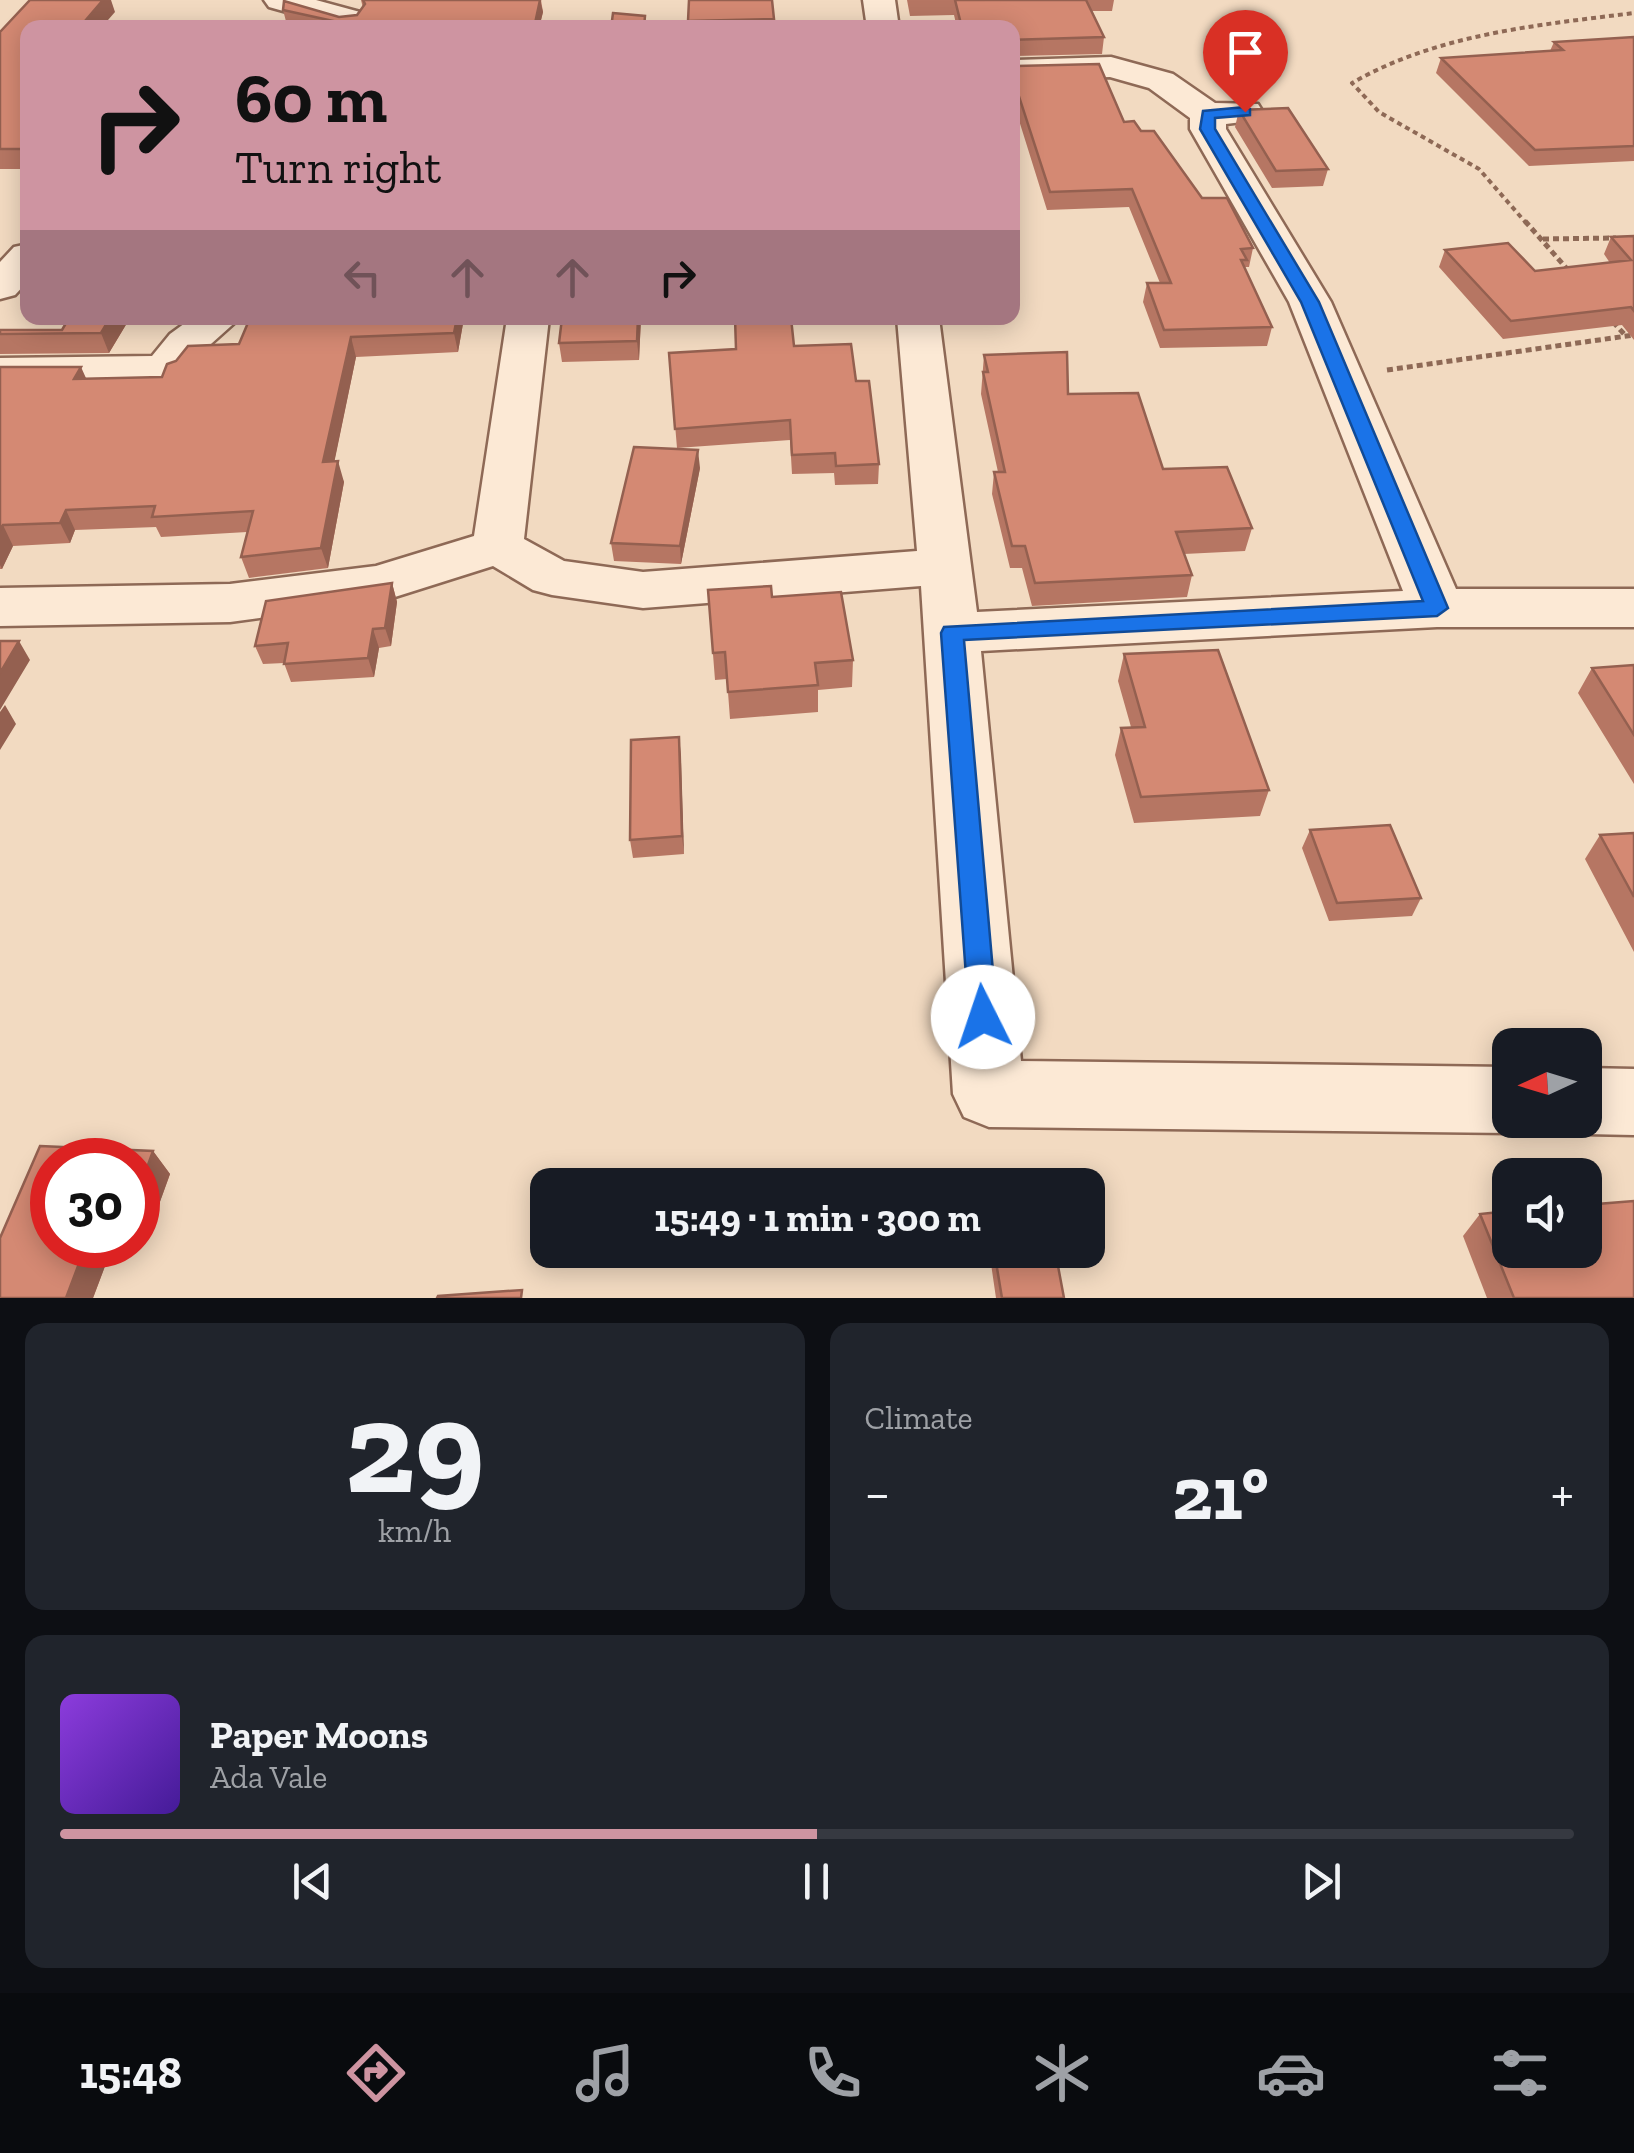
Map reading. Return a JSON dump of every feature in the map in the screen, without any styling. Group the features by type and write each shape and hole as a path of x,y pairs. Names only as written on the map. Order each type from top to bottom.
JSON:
{"street":[{"path":"280,0 333,20"},
{"path":"346,20 381,0"},
{"path":"1020,70 1111,66 1161,81 1227,113 1208,129 1310,302 1437,608"},
{"path":"0,286 20,265"},
{"path":"0,371 164,369 186,343 210,325"},
{"path":"498,546 527,325"},
{"path":"919,325 952,633 989,1094 1492,1100"},
{"path":"0,608 248,600 379,584 498,546 552,577 643,590 942,567"},
{"path":"952,633 1437,608 1634,608"},
{"path":"1602,1101 1634,1102"}],"path":[{"path":"1577,280 1479,168 1379,112 1352,83 1375,66 1510,30 1634,13"},
{"path":"1542,239 1634,238"},
{"path":"1613,321 1624,335"},
{"path":"1341,377 1634,335"}],"building":[{"path":"30,0 103,0 86,20 20,20 20,149 0,149 0,32"},
{"path":"363,0 540,0 536,20 329,20 283,10 284,1 339,17 357,15 365,4"},
{"path":"689,0 772,0 774,19 688,20"},
{"path":"955,0 1086,0 1104,37 1020,40 1020,20 960,20"},
{"path":"613,13 645,16 645,20 612,20"},
{"path":"1634,37 1634,146 1535,150 1441,58 1563,50 1554,42"},
{"path":"1099,64 1124,122 1134,121 1141,131 1154,131 1202,198 1227,198 1253,248 1241,249 1247,260 1241,260 1272,327 1164,330 1147,283 1171,283 1132,189 1050,192 1020,100 1020,66"},
{"path":"1288,108 1328,169 1276,171 1239,110"},
{"path":"1634,236 1634,311 1631,307 1511,321 1445,250 1508,243 1535,271 1631,260 1611,237"},
{"path":"65,325 106,325 101,333 0,334 0,330 62,330"},
{"path":"247,325 456,325 454,333 351,337 323,462 338,461 321,548 241,557 253,511 152,517 155,506 66,510 60,523 3,525 0,530 0,367 81,367 74,379 162,377 167,364 176,361 188,346 239,344"},
{"path":"561,325 638,325 637,341 559,343"},
{"path":"735,325 792,325 794,346 851,344 856,381 869,381 879,464 836,466 835,453 792,455 790,420 675,429 669,353 736,349"},
{"path":"1067,352 1068,394 1138,393 1163,469 1227,467 1252,528 1176,532 1192,575 1035,583 1025,546 1012,546 994,472 1005,472 983,372 988,372 984,355"},
{"path":"634,447 698,450 680,546 611,543"},
{"path":"392,583 385,628 373,629 368,658 284,664 288,643 255,646 266,601"},
{"path":"771,586 772,597 841,592 853,660 815,663 818,685 728,692 725,652 713,653 708,590"},
{"path":"0,641 19,641 0,673"},
{"path":"1218,650 1269,790 1141,797 1121,728 1145,727 1124,654"},
{"path":"1634,665 1634,735 1592,668"},
{"path":"679,737 682,836 630,840 631,740"},
{"path":"1390,825 1421,898 1337,903 1310,830"},
{"path":"1634,833 1634,897 1600,835"},
{"path":"30,1169 30,1268 77,1268 66,1298 0,1298 0,1238"},
{"path":"1634,1201 1634,1298 1514,1298 1502,1268 1602,1268 1602,1204"},
{"path":"1492,1213 1492,1244 1480,1214"},
{"path":"997,1268 1058,1268 1064,1298 1002,1298"},
{"path":"522,1290 521,1298 437,1298 438,1296"}],"route":[{"path":"983,1017 952,633 1437,608 1310,302 1208,129 1208,114 1245,112"}]}
